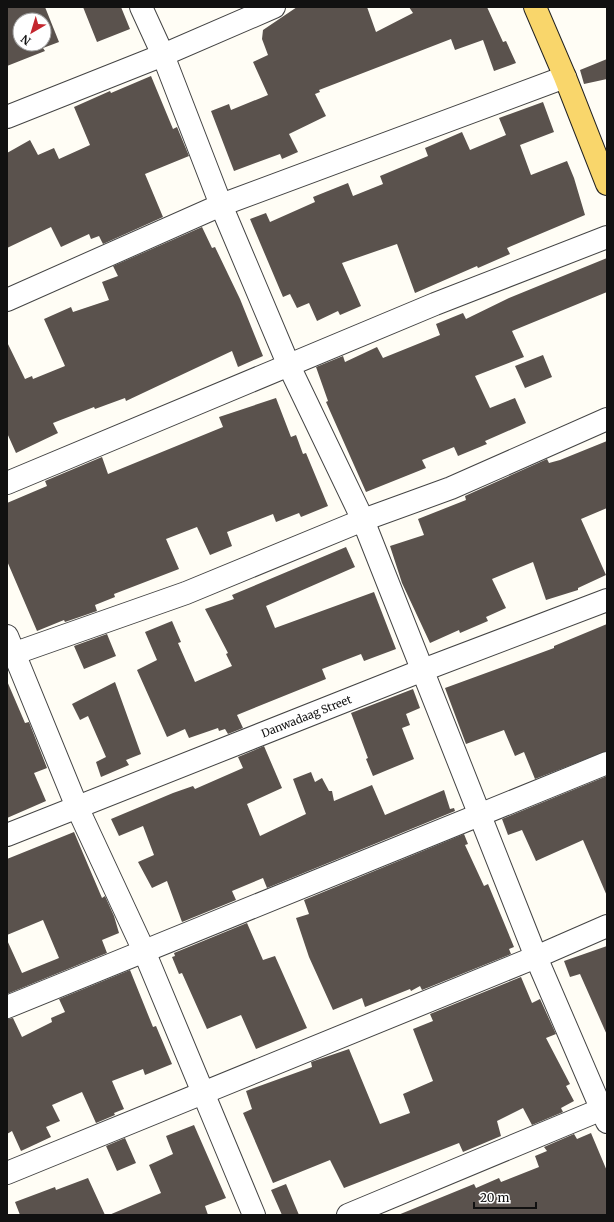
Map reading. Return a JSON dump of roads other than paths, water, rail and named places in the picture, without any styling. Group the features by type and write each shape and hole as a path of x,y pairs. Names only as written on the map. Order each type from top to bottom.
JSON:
{"main road":[{"path":"535,7 565,77 607,184"}],"street":[{"path":"141,7 163,55 221,205 289,366 363,520 536,957 605,1113 348,1215"},
{"path":"7,117 163,55 274,7"},
{"path":"7,300 221,205 565,77"},
{"path":"7,483 435,304 607,237"},
{"path":"254,1215 144,951 77,806 9,648 186,593 363,520 451,488 607,419"},
{"name":"Danwadaag Street","path":"7,835 423,670 607,600"},
{"path":"7,1007 607,763"},
{"path":"7,1173 536,957 607,926"}]}
